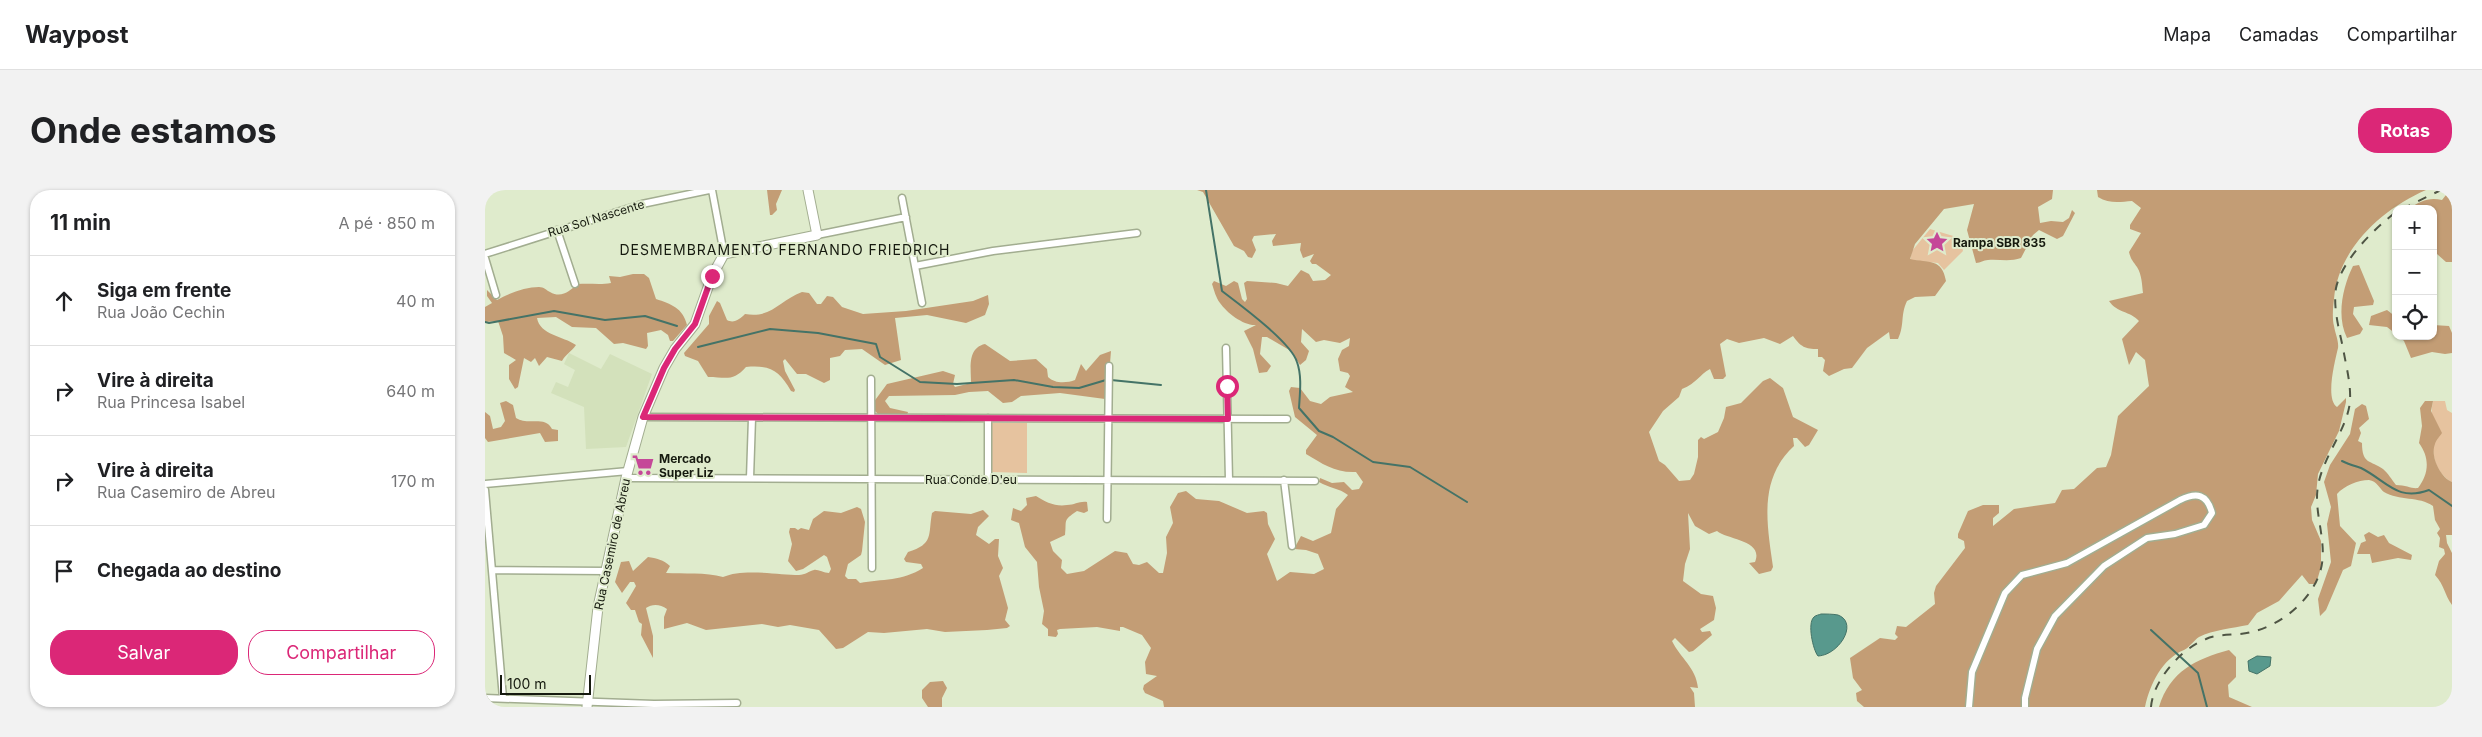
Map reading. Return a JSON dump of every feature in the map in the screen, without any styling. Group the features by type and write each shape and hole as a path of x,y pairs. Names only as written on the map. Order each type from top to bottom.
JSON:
{"street":[{"name":"Rua Sol Nascente","path":"485,254 642,204 711,190"},
{"path":"711,190 724,254 905,217"},
{"path":"808,190 817,235"},
{"path":"902,198 923,303"},
{"path":"557,230 575,284"},
{"path":"915,266 993,251 1137,233"},
{"name":"Rua Casemiro de Abreu","path":"588,704 598,607 627,475 643,417 664,368 675,349 695,324 712,276 724,254"},
{"path":"485,258 496,295"},
{"path":"1226,348 1229,480"},
{"path":"1107,519 1109,366"},
{"path":"871,379 872,568"},
{"path":"643,417 1287,419"},
{"path":"750,478 752,418"},
{"path":"988,418 988,479"},
{"name":"Rua Conde D'eu","path":"485,484 627,475 750,478 1315,481"},
{"path":"1284,480 1292,546"},
{"path":"485,490 503,698"},
{"path":"1969,707 1973,672 2005,593 2022,575 2067,563 2180,500 2196,494 2203,496 2210,503 2212,513 2204,525 2175,534 2147,538 2104,566 2055,616 2037,650 2025,698 2025,707"},
{"path":"492,570 606,571"},
{"path":"485,698 588,704 737,702"}],"shaded area":[{"path":"767,190 782,190 776,204 777,210 772,215 770,215"},
{"path":"1197,190 2053,190 2052,199 2038,207 2040,223 2051,221 2063,222 2069,218 2072,210 2075,213 2063,236 2057,239 2039,230 2033,235 2021,258 1986,260 1976,263 1967,230 1974,204 1944,209 1915,244 1910,259 1938,265 1946,281 1935,296 1915,297 1907,301 1898,339 1890,339 1889,332 1867,348 1852,368 1844,369 1829,376 1823,371 1825,360 1822,357 1818,357 1818,349 1804,347 1793,336 1780,344 1764,338 1739,343 1727,339 1720,344 1726,376 1723,379 1714,379 1710,369 1682,389 1679,397 1663,411 1649,432 1659,461 1679,481 1690,480 1694,474 1698,457 1698,440 1701,437 1704,439 1718,432 1726,407 1741,403 1763,381 1770,378 1783,388 1793,417 1818,430 1809,445 1805,447 1797,438 1793,438 1794,446 1783,459 1770,487 1768,519 1773,567 1771,571 1759,574 1749,563 1755,562 1756,555 1750,545 1717,531 1709,534 1695,526 1688,513 1690,549 1685,564 1683,581 1701,594 1713,596 1716,608 1714,620 1700,629 1702,632 1710,631 1712,635 1693,651 1689,652 1675,638 1672,641 1691,668 1697,681 1698,688 1690,687 1694,693 1695,707 1164,707 1163,701 1145,693 1143,689 1144,685 1157,676 1146,674 1145,662 1151,648 1142,635 1123,627 1120,627 1120,631 1097,627 1060,629 1057,630 1058,634 1056,637 1048,636 1048,629 1042,624 1044,611 1039,587 1037,562 1025,547 1019,523 1011,520 1013,508 1021,511 1027,505 1026,498 1036,496 1055,505 1087,502 1088,511 1084,513 1077,511 1069,517 1066,521 1065,535 1050,542 1053,551 1062,560 1061,568 1067,574 1084,571 1115,551 1127,553 1133,564 1139,565 1147,562 1159,573 1163,573 1167,553 1166,537 1173,523 1170,507 1178,493 1186,491 1196,499 1219,501 1247,513 1264,511 1267,513 1268,524 1275,539 1267,554 1277,581 1290,572 1314,574 1324,569 1318,554 1294,549 1301,536 1313,541 1331,533 1336,509 1348,495 1319,482 1320,478 1332,483 1344,482 1352,490 1359,489 1363,482 1356,472 1335,469 1306,454 1306,450 1317,435 1295,417 1289,391 1291,387 1300,388 1310,401 1321,404 1330,397 1353,392 1345,387 1350,376 1348,373 1340,371 1338,359 1342,350 1349,346 1350,338 1340,343 1324,340 1316,342 1302,329 1301,342 1309,351 1306,360 1300,365 1291,351 1267,337 1262,337 1260,354 1271,366 1267,372 1259,373 1253,349 1244,331 1256,325 1241,321 1227,311 1217,299 1212,284 1214,281 1226,286 1234,281 1238,283 1242,299 1245,302 1247,299 1244,283 1247,281 1276,283 1288,286 1301,270 1309,274 1313,281 1325,280 1331,275 1316,264 1312,264 1310,261 1314,254 1303,258 1300,250 1301,243 1273,246 1272,241 1276,234 1254,236 1252,240 1256,250 1252,258 1248,257 1244,251 1234,246 1203,192"},
{"path":"2097,190 2426,190 2399,205 2392,205 2392,210 2365,233 2353,248 2337,281 2333,323 2338,345 2331,388 2333,403 2337,407 2346,398 2346,402 2339,431 2318,474 2316,495 2311,507 2312,520 2321,541 2321,567 2316,584 2309,584 2302,575 2279,601 2257,613 2248,625 2217,631 2197,638 2186,649 2169,659 2163,666 2150,690 2145,707 1864,707 1857,701 1856,693 1862,690 1853,678 1850,658 1880,638 1895,640 1898,637 1895,634 1897,626 1906,627 1935,604 1934,593 1936,586 1965,548 1964,541 1958,538 1958,534 1968,511 1983,505 1999,505 1999,513 1993,518 1993,526 2014,509 2055,503 2062,490 2074,489 2097,468 2106,467 2111,455 2118,416 2149,386 2145,360 2136,352 2129,365 2122,339 2139,321 2132,315 2116,308 2109,301 2143,293 2140,273 2129,252 2141,233 2130,229 2130,225 2141,208 2132,201 2106,201 2098,197"},
{"path":"2452,190 2452,262 2446,262 2437,254 2437,205 2415,205 2425,200 2442,200"},
{"path":"1930,229 1960,238 1963,251 1944,270 1938,263 1910,260 1912,251"},
{"path":"2359,265 2374,301 2373,305 2354,307 2353,314 2363,329 2360,334 2347,338 2342,320 2342,301 2346,283 2353,266"},
{"path":"644,274 649,278 656,299 671,305 683,314 687,325 673,341 670,341 668,335 661,330 647,333 648,346 646,349 623,343 614,344 596,328 572,327 556,317 537,318 539,324 547,332 576,345 562,361 547,357 539,366 535,358 531,362 524,358 518,387 515,389 509,379 509,365 516,360 504,353 503,336 498,321 485,322 485,307 492,303 487,296 487,290 497,300 518,291 534,287 542,288 558,295 569,291 578,284 611,283 609,276 620,277"},
{"path":"802,292 809,293 817,304 821,304 827,296 833,297 842,307 863,314 906,311 973,301 988,295 989,304 985,315 966,323 927,315 895,318 901,360 885,365 862,349 845,350 840,356 830,358 830,380 824,383 806,374 797,374 785,359 783,361 785,371 795,390 794,392 791,391 778,374 768,368 746,367 733,377 708,377 698,361 685,356 684,353 709,324 709,316 717,301 720,303 727,320 734,321 745,314 762,314"},
{"path":"2387,310 2392,314 2392,331 2387,327 2369,325 2371,316"},
{"path":"2437,325 2449,326 2452,333 2452,353 2432,352 2411,358 2404,341 2437,340"},
{"path":"985,344 1010,361 1036,359 1047,369 1048,377 1054,381 1061,382 1075,380 1081,364 1086,371 1100,355 1111,351 1108,388 1105,399 1060,393 1021,396 1012,402 1003,403 988,391 955,395 889,396 885,401 890,408 908,412 907,415 879,415 875,411 873,403 887,384 943,371 955,375 953,384 955,387 971,383 971,359 975,350"},
{"path":"569,353 601,369 610,354 652,374 626,447 586,449 584,407 551,393 556,382 568,387 575,370 564,364"},
{"path":"506,401 513,405 516,418 526,421 545,422 552,429 558,430 558,441 545,442 540,433 488,442 485,438 485,412 490,416 493,429 501,427 505,421 500,403"},
{"path":"2425,401 2433,401 2431,411 2442,433 2434,449 2437,466 2444,476 2452,482 2452,535 2446,535 2447,543 2452,553 2452,605 2435,575 2439,561 2445,554 2444,549 2439,547 2440,538 2437,533 2440,529 2435,520 2433,506 2422,501 2390,495 2374,482 2365,480 2347,486 2337,494 2340,526 2356,543 2351,566 2343,570 2326,610 2320,616 2318,599 2331,562 2327,524 2331,507 2324,482 2330,465 2350,434 2355,409 2362,404 2366,406 2369,419 2359,428 2361,433 2358,441 2362,443 2365,459 2383,469 2396,485 2418,488 2422,483 2427,466 2425,454 2419,443 2422,426 2420,408"},
{"path":"2433,401 2445,401 2447,410 2452,413 2452,482 2437,467 2435,461 2432,431"},
{"path":"992,423 1027,423 1027,473 992,472"},
{"path":"857,507 861,509 865,522 862,551 861,555 848,564 845,576 848,579 856,579 860,583 900,577 923,568 921,564 906,562 904,559 908,552 922,546 926,542 930,533 932,513 935,511 971,514 983,510 989,516 978,527 976,535 989,544 995,539 999,539 998,556 1003,568 999,576 1008,608 1005,620 1010,626 987,630 945,632 927,629 884,633 868,632 843,648 836,649 819,630 790,625 778,627 762,624 706,630 687,623 664,629 664,617 667,609 659,605 653,605 646,608 653,636 653,658 641,635 642,624 639,622 635,610 631,610 626,603 636,586 634,582 630,582 622,593 615,582 621,562 629,561 633,571 648,557 651,557 663,561 670,566 666,573 702,574 723,577 750,572 799,575 815,570 829,573 831,569 827,557 824,555 803,569 796,571 788,561 792,544 790,528 809,530 813,519 824,511 841,513"},
{"path":"2369,532 2378,537 2384,535 2389,543 2412,555 2411,560 2398,558 2372,563 2370,554 2357,554 2361,543 2366,541 2364,535"},
{"path":"2229,650 2236,657 2236,677 2228,685 2229,697 2252,707 2159,707 2170,684 2186,668 2195,662"},
{"path":"943,681 947,688 942,698 942,707 928,707 922,698 922,690 930,682"}],"water":[{"path":"1821,614 1838,615 1844,619 1847,625 1844,638 1839,645 1826,654 1818,656 1813,643 1811,625 1814,617"},
{"path":"2257,656 2271,657 2270,666 2257,674 2249,671 2248,661"}],"waterway":[{"path":"1206,190 1222,291 1264,324 1293,354 1300,373 1299,408 1319,431 1333,437 1373,462 1410,467 1467,502"},
{"path":"485,322 489,323 554,311 605,320 645,316 677,326"},
{"path":"698,347 770,329 818,333 876,344 880,357 920,382 957,384 1014,380 1053,387 1079,388 1106,380"},
{"path":"1111,380 1161,385"},
{"path":"2342,461 2361,468 2400,492 2418,493 2429,490 2452,506"},
{"path":"2151,630 2198,673 2207,707"}],"railway":[{"path":"2410,205 2441,190"},
{"path":"2151,707 2157,686 2170,666 2197,643 2211,637 2246,633 2273,624 2293,611 2316,583 2320,572 2323,551 2317,507 2318,486 2325,464 2345,421 2350,401 2348,375 2336,311 2336,288 2339,277 2352,256 2369,236 2392,215"}],"place":[{"name":"Rampa SBR 835","path":"1937,242"},
{"name":"Mercado Super Liz","path":"643,465"}],"district":[{"name":"DESMEMBRAMENTO FERNANDO FRIEDRICH","path":"785,249"}],"route":[{"path":"712,276 695,324 675,349 664,368 643,417 1228,419 1227,386"}]}
